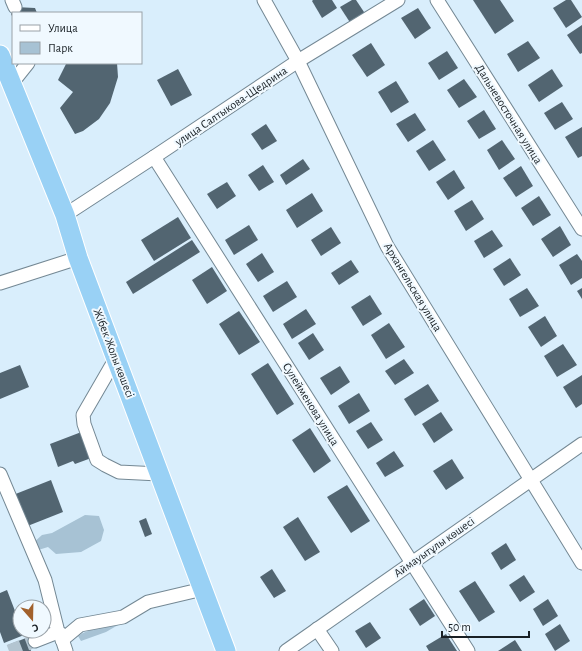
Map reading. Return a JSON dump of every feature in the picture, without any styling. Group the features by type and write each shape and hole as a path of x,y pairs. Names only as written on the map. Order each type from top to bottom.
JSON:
{"highway":[{"name":"Жібек Жолы көшесі","path":"0,55 64,215 78,258 226,651"}],"street":[{"name":"Архангельская улица","path":"264,0 298,62 387,246 582,563"},
{"name":"улица Салтыкова-Щедрина","path":"64,215 298,62 398,0"},
{"name":"Дальневосточная улица","path":"437,0 582,229"},
{"path":"12,83 27,64"},
{"name":"Сулейменова улица","path":"154,157 468,651"},
{"path":"0,283 78,258"},
{"path":"116,358 83,415 84,424 90,443 97,460 105,466 119,472 159,474"},
{"name":"Аймауытұлы көшесі","path":"286,651 582,444"},
{"path":"0,474 45,580 62,641"},
{"path":"35,641 62,641 80,625 123,617 148,602 203,589"},
{"path":"318,629 332,651"}],"green space":[{"path":"85,515 99,516 104,530 101,541 81,552 56,554 48,547 35,551 32,544 42,535 52,533"},
{"path":"123,617 125,621 106,632 81,641 78,636 83,633"}],"building":[{"path":"332,0 337,8 322,18 312,1"},
{"path":"352,0 356,0 366,15 351,24 340,7"},
{"path":"473,0 500,0 514,21 495,34"},
{"path":"566,0 571,0 582,17 566,28 553,8"},
{"path":"15,7 35,8 37,12 12,12"},
{"path":"418,8 431,28 415,39 401,18"},
{"path":"582,25 582,53 580,54 567,35"},
{"path":"528,41 540,58 518,72 507,54"},
{"path":"371,43 385,65 367,77 352,55"},
{"path":"447,51 458,68 439,80 428,63"},
{"path":"66,64 117,64 118,77 110,103 99,119 83,131 75,134 60,108 73,92 58,80"},
{"path":"178,69 192,95 171,106 157,80"},
{"path":"552,69 563,86 539,102 528,85"},
{"path":"464,79 477,97 459,108 447,90"},
{"path":"396,81 409,102 391,113 378,92"},
{"path":"562,102 573,119 555,130 544,113"},
{"path":"484,110 496,129 479,139 467,121"},
{"path":"415,113 426,130 408,142 396,124"},
{"path":"266,124 277,141 262,150 251,134"},
{"path":"582,127 582,156 578,158 565,137"},
{"path":"433,140 446,160 429,171 416,151"},
{"path":"502,140 515,159 499,170 487,150"},
{"path":"303,159 310,169 286,185 280,175"},
{"path":"263,165 274,182 259,191 248,175"},
{"path":"521,166 533,186 516,197 503,178"},
{"path":"454,170 465,188 448,200 436,182"},
{"path":"227,182 236,196 217,209 207,194"},
{"path":"312,193 323,211 297,228 286,210"},
{"path":"539,196 551,215 533,226 521,208"},
{"path":"472,200 484,219 466,231 454,211"},
{"path":"178,217 191,238 154,261 141,240"},
{"path":"249,225 258,240 234,255 225,240"},
{"path":"560,226 571,245 553,257 541,239"},
{"path":"331,227 341,243 321,256 311,240"},
{"path":"492,230 503,246 484,258 474,241"},
{"path":"192,240 200,252 133,294 126,282"},
{"path":"262,253 274,272 258,282 246,264"},
{"path":"577,254 582,261 582,278 571,285 559,265"},
{"path":"510,258 521,275 504,286 493,269"},
{"path":"351,260 359,272 339,285 331,273"},
{"path":"212,267 227,291 207,304 192,280"},
{"path":"287,281 297,297 273,312 263,296"},
{"path":"527,288 539,306 520,317 509,299"},
{"path":"582,288 582,299 577,291"},
{"path":"370,295 382,314 363,326 351,307"},
{"path":"306,309 316,324 292,339 283,324"},
{"path":"239,311 260,342 239,355 219,324"},
{"path":"545,316 557,336 541,347 528,327"},
{"path":"389,323 405,347 386,359 371,335"},
{"path":"313,333 324,350 309,360 298,343"},
{"path":"563,344 577,365 557,377 544,356"},
{"path":"404,359 414,373 395,385 385,371"},
{"path":"268,363 294,404 277,415 251,374"},
{"path":"20,365 29,387 0,399 0,373"},
{"path":"340,366 350,382 331,395 320,378"},
{"path":"582,375 582,404 576,408 563,387"},
{"path":"428,384 439,401 415,416 404,399"},
{"path":"359,393 370,411 349,424 338,406"},
{"path":"441,412 453,430 434,443 422,424"},
{"path":"371,422 383,440 368,449 356,431"},
{"path":"310,428 331,461 314,473 292,440"},
{"path":"84,431 94,457 75,464 73,461 58,467 50,444"},
{"path":"394,451 404,466 385,477 376,463"},
{"path":"452,459 464,478 446,490 433,471"},
{"path":"51,480 63,512 25,527 13,495"},
{"path":"347,485 370,521 351,533 327,497"},
{"path":"298,517 320,552 305,561 283,527"},
{"path":"146,518 152,534 145,537 139,521"},
{"path":"506,543 516,560 501,570 491,553"},
{"path":"272,569 286,591 274,598 260,577"},
{"path":"524,575 535,592 520,602 509,585"},
{"path":"475,581 495,612 479,622 459,591"},
{"path":"7,590 12,603 12,639 14,639 4,643 0,632 0,593"},
{"path":"424,599 435,616 420,626 409,609"},
{"path":"548,599 558,616 543,626 533,609"},
{"path":"370,622 381,638 366,648 355,631"},
{"path":"560,624 570,641 555,651 545,634"},
{"path":"446,634 457,651 429,651 426,646"},
{"path":"26,639 31,651 10,651 8,645"},
{"path":"515,640 522,651 498,651"}],"tunnel":[{"path":"9,651 35,641"}]}
